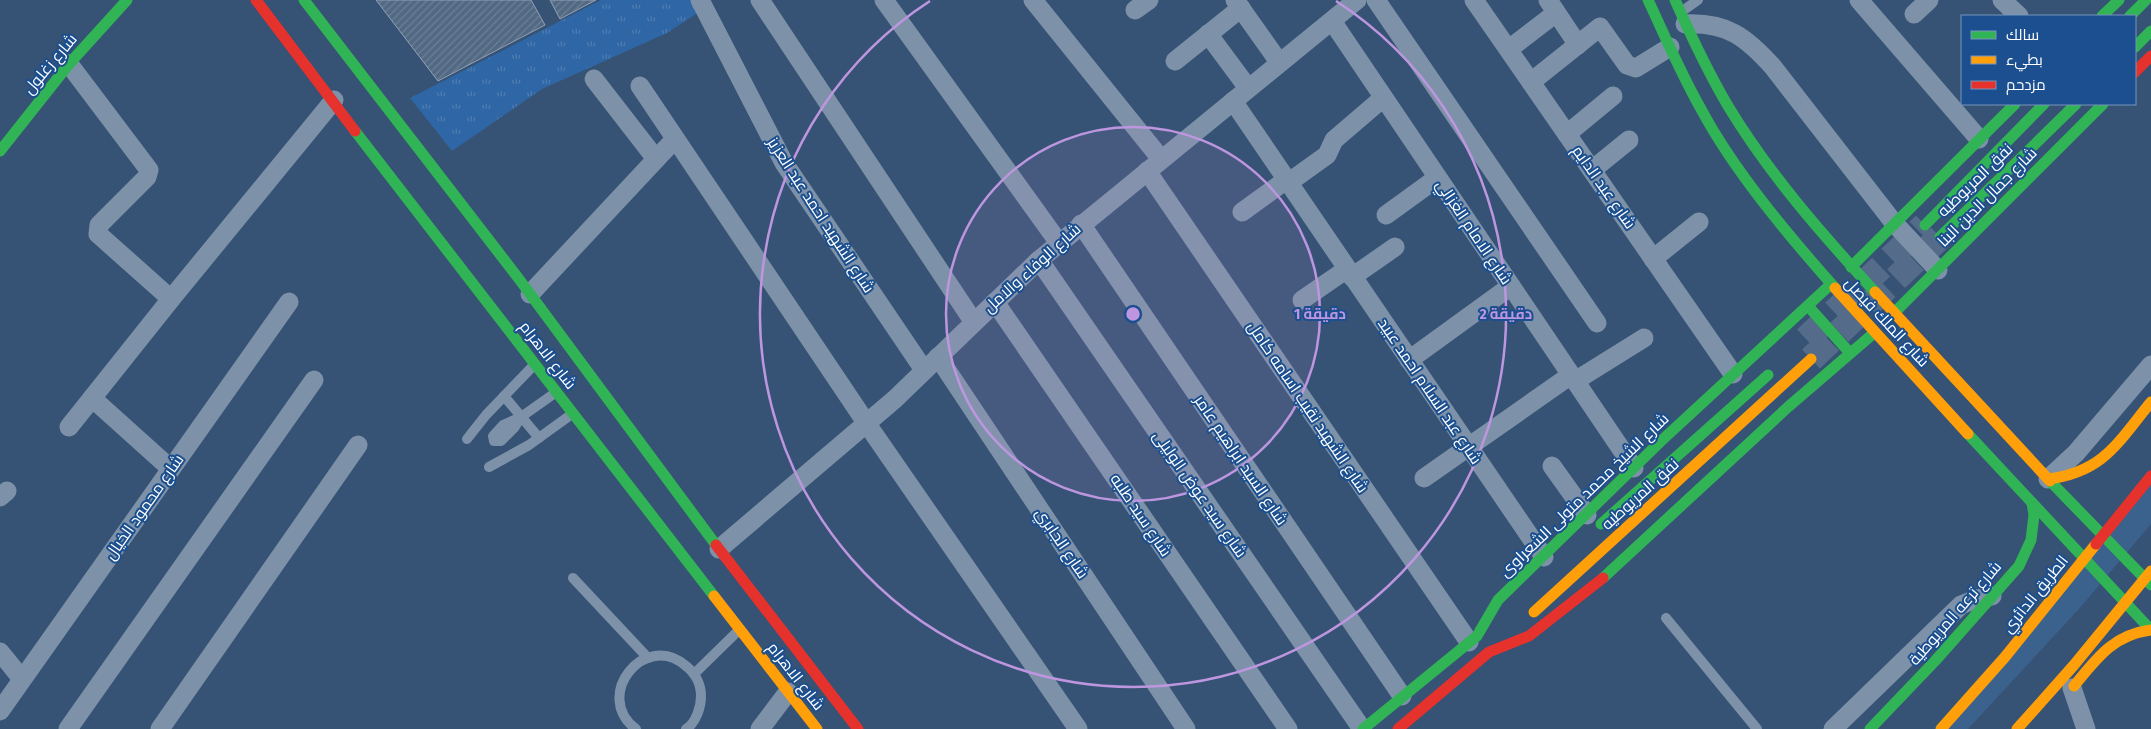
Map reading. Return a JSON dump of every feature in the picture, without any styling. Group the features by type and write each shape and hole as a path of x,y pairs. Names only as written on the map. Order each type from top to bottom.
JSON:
{"main road":[{"name":"شارع زغلول","path":"0,151 69,64 127,0"},
{"name":"شارع الاهرام","path":"256,0 445,247 488,296 535,365 817,729"},
{"name":"شارع الاهرام","path":"304,0 524,286 719,549 858,729"},
{"name":"شارع الملك فيصل","path":"1648,0 1701,110 1735,163 1769,209 1830,284 1874,333 2080,554 2136,611 2151,630"},
{"name":"شارع الملك فيصل","path":"1675,0 1724,98 1750,140 1792,196 1851,267 2048,479 2151,585"},
{"path":"2103,15 2119,0"},
{"path":"2131,15 2146,0"},
{"path":"2136,46 2151,31"},
{"path":"2136,71 2151,56"},
{"path":"1851,267 2014,105"},
{"name":"نفق المريوطيه","path":"1925,225 2043,105"},
{"name":"نفق المريوطيه","path":"1940,237 2075,105"},
{"name":"شارع جمال الدين البنا","path":"1894,313 2102,105"},
{"path":"445,247 455,248 467,243 474,231 474,222"},
{"path":"503,281 524,286"},
{"name":"شارع الشيخ محمد متولى الشعراوى","path":"1362,729 1473,639 1498,600 1544,557 1590,523 1634,468 1830,284"},
{"path":"1808,306 1850,354"},
{"path":"1398,729 1489,652 1529,636 1599,580 1649,537 1739,451 1874,333"},
{"name":"نفق المريوطيه","path":"1489,652 1811,359"},
{"name":"نفق المريوطيه","path":"1590,523 1778,366"},
{"path":"2048,479 2072,476 2084,472 2100,462 2151,402"},
{"name":"الطريق الدائري","path":"1941,729 2006,657 2151,476"},
{"name":"شارع ترعه المريوطية","path":"1870,729 1936,662 2018,566 2028,550 2034,528 2032,503"},
{"path":"2017,729 2074,665 2151,571"},
{"path":"1473,639 1506,609"},
{"path":"2069,691 2116,639 2134,632 2151,630"}],"street":[{"name":"شارع الشهيد احمد عبد العزيز","path":"700,0 784,163 924,370"},
{"path":"760,0 974,321"},
{"path":"884,0 1059,243"},
{"name":"شارع الوفاء والامل","path":"719,549 867,424 1038,260 1233,101 1334,12 1357,0"},
{"path":"1376,0 1596,324"},
{"name":"شارع عبد الدايم","path":"1474,0 1733,374"},
{"path":"1859,0 1979,140"},
{"path":"1914,14 1930,0"},
{"path":"2002,0 2018,15"},
{"name":"شارع الشهيد نقيب اسامه كامل","path":"1037,1 1154,165 1473,639"},
{"path":"1175,61 1208,34 1238,4 1279,62"},
{"path":"1509,49 1552,7 1578,45"},
{"name":"شارع الامام الغزالي","path":"1334,12 1383,98 1634,468"},
{"path":"1683,18 1721,26 1739,35 1756,48 1779,74 1894,223 1938,270"},
{"path":"1531,82 1600,27 1627,65 1632,68 1636,68 1670,47"},
{"path":"1208,34 1248,88"},
{"path":"69,64 149,170 147,177 99,225 98,234 171,299"},
{"path":"594,79 656,159"},
{"path":"640,86 867,424 1078,729"},
{"path":"1566,134 1613,96"},
{"path":"1242,212 1327,155 1334,140 1383,98"},
{"path":"69,427 334,100"},
{"name":"شارع عبد السلام احمد عبيد","path":"1233,101 1544,557"},
{"path":"524,286 675,139"},
{"path":"1592,170 1629,140"},
{"path":"1386,216 1437,178"},
{"path":"1654,259 1699,222"},
{"name":"شارع السيد ابراهيم عامر","path":"1081,224 1402,696"},
{"path":"1302,300 1396,247"},
{"name":"شارع سيد عوض الوليلى","path":"1038,260 1362,729"},
{"path":"1409,360 1511,286"},
{"name":"شارع محمود الخيال","path":"0,711 289,302"},
{"name":"شارع سيد طلبه","path":"994,302 1288,729"},
{"path":"1424,478 1468,446 1573,378 1644,338"},
{"name":"شارع الجابري","path":"938,357 1186,729"},
{"path":"2048,479 2076,453 2151,365"},
{"path":"68,729 314,380"},
{"path":"92,398 172,469"},
{"path":"160,729 358,445"},
{"path":"1552,466 1590,523"},
{"path":"1833,729 1961,605 1976,599 1992,596"},
{"path":"0,652 22,679"},
{"path":"2069,691 2086,729"},
{"path":"760,729 788,692"}],"lane":[{"path":"1683,18 1698,0"},
{"path":"467,439 504,396 535,365"},
{"path":"521,417 556,392"},
{"path":"504,396 538,438"},
{"path":"488,467 516,453 573,414"},
{"path":"573,578 648,658"},
{"path":"1666,618 1757,729"},
{"path":"694,674 740,629"},
{"path":"636,729 621,709 621,688 630,669 648,658 665,656 681,662 694,674 701,691 699,710 687,728"}],"green space":[{"path":"601,0 692,0 699,12 667,33 542,89 452,151 410,98"}],"shaded area":[{"path":"2151,482 2151,524 2079,609 1968,729 1936,729"}],"building":[{"path":"376,0 531,0 545,25 438,81"},
{"path":"550,0 596,0 560,19"}],"tunnel":[{"path":"1806,339 1925,225"},
{"path":"1811,359 1940,237"}],"traffic: fast":[{"path":"0,151 69,64 127,0"},
{"path":"304,0 519,279 716,545"},
{"path":"1648,0 1694,96 1729,156 1781,225 1835,288"},
{"path":"1675,0 1728,106 1761,156 1797,203 1875,292"},
{"path":"2103,15 2119,0"},
{"path":"2131,15 2146,0"},
{"path":"2136,46 2151,31"},
{"path":"1851,267 2014,105"},
{"path":"1925,225 2043,105"},
{"path":"1940,237 2075,105"},
{"path":"1894,313 2102,105"},
{"path":"355,131 714,596"},
{"path":"1363,729 1477,636 1498,600 1660,442 1830,285"},
{"path":"1808,306 1850,353"},
{"path":"1603,578 1788,407 1874,333"},
{"path":"1601,524 1768,375"},
{"path":"1968,434 2151,630"},
{"path":"2050,481 2151,585"},
{"path":"1870,729 1935,661 2019,566 2031,540 2034,515 2032,503"}],"traffic: slow":[{"path":"1835,288 1968,434"},
{"path":"1875,292 2050,481"},
{"path":"1534,612 1811,359"},
{"path":"2048,479 2083,470 2096,462 2119,442 2151,402"},
{"path":"1941,729 2005,657 2096,544"},
{"path":"2017,729 2074,665 2151,571"},
{"path":"714,596 817,729"},
{"path":"2074,686 2107,649 2126,637 2151,630"}],"traffic: jam":[{"path":"256,0 355,131"},
{"path":"2136,71 2151,56"},
{"path":"2096,544 2151,476"},
{"path":"716,545 858,729"},
{"path":"1398,729 1489,652 1529,636 1603,578"}]}
